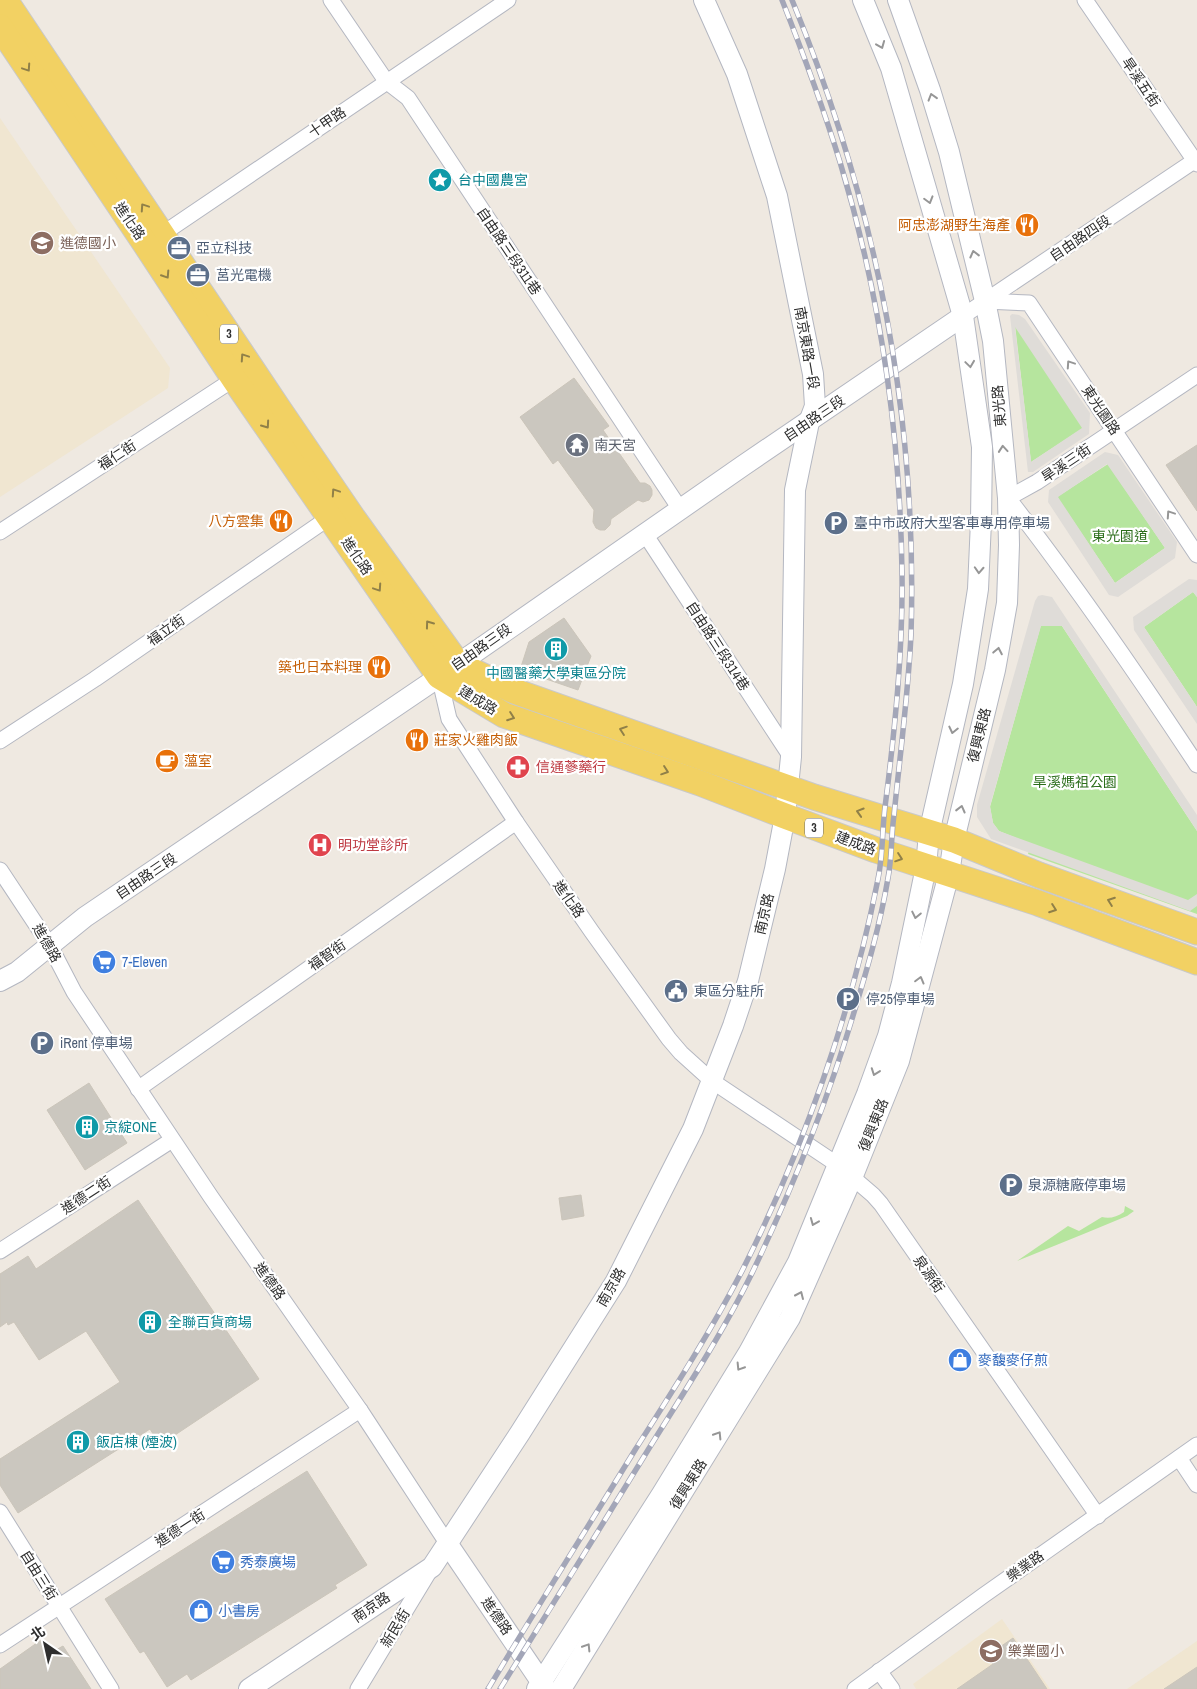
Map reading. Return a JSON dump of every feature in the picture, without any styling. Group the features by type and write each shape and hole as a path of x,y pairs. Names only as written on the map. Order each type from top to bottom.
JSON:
{"main road":[{"name":"進化路","path":"4,0 154,240 234,379 330,517 448,670"},
{"name":"進化路","path":"0,27 353,518 448,670"},
{"name":"建成路","path":"448,670 789,771 814,797 929,834 954,840 1039,875 1197,932"},
{"name":"建成路","path":"448,670 504,715 700,783 937,871 1038,904 1197,962"}],"street":[{"name":"自由路三段311巷","path":"331,0 386,81 408,98 680,509"},
{"name":"十甲路","path":"154,240 508,0"},
{"name":"南京東路一段","path":"704,0 738,74 777,196 813,374 815,406 809,422 795,490 789,771"},
{"name":"東光路","path":"863,0 890,68 963,316 982,447 982,521"},
{"name":"東光路","path":"898,0 930,90 949,152 986,302 993,340 1008,498"},
{"name":"旱溪五街","path":"1085,0 1196,162"},
{"name":"自由路四段","path":"963,316 1196,162"},
{"name":"東光園路","path":"986,302 1029,302 1197,555"},
{"name":"自由路三段","path":"0,981 17,972 49,944 85,917 963,316"},
{"name":"旱溪三街","path":"1008,498 1037,482 1197,375"},
{"name":"福仁街","path":"0,532 234,379"},
{"path":"1008,498 1045,544 1101,622 1197,765"},
{"name":"復興東路","path":"561,1689 790,1318 845,1171 867,1094 888,1036 902,983 937,871 954,840 995,670 1007,603 1008,498"},
{"name":"福立街","path":"0,740 103,673 330,517"},
{"name":"復興東路","path":"937,871 929,834 963,684 978,589 982,521"},
{"name":"自由路三段314巷","path":"644,534 789,771"},
{"name":"進化路","path":"448,670 450,719 516,822 669,1039 712,1082"},
{"name":"南京路","path":"249,1689 432,1567 520,1433 616,1281 693,1129 741,1004 775,869 785,816 789,771"},
{"name":"福智街","path":"138,1089 516,822"},
{"name":"進德路","path":"0,870 49,944 74,992 138,1089 360,1410 541,1687"},
{"name":"泉源街","path":"712,1082 845,1171 881,1204 1098,1516"},
{"name":"進德二街","path":"0,1251 172,1140"},
{"name":"復興東路","path":"541,1687 749,1352 845,1171"},
{"name":"進德一街","path":"0,1645 360,1410"},
{"name":"樂業路","path":"855,1689 984,1595 1197,1445"},
{"path":"1179,1458 1197,1484"},
{"name":"自由三街","path":"0,1512 111,1689"},
{"name":"新民街","path":"358,1689 432,1567"},
{"path":"880,1671 892,1689"}],"shaded area":[{"name":"進德國小","path":"0,118 170,368 168,388 0,497"},
{"path":"1012,314 1019,315 1025,319 1090,413 1089,434 1033,472 1028,472 1010,316","holes":["1015,327 1082,428 1031,462"]},
{"path":"1105,452 1118,455 1177,542 1175,558 1118,597 1109,595 1048,502 1049,490","holes":["1107,464 1165,548 1115,583 1058,497"]},
{"path":"1189,579 1197,580 1197,597 1193,592 1144,627 1197,707 1197,724 1134,630 1133,617"},
{"path":"1038,596 1052,597 1197,815 1197,831 1062,626 1041,626 990,806 993,823 999,831 1188,900 1197,894 1197,906 1190,911 991,839 977,817 977,805 1035,601"},
{"name":"樂業國小","path":"1002,1619 1050,1689 916,1689 913,1684"},
{"path":"1197,1641 1197,1689 1127,1689"}],"green space":[{"path":"1015,325 1083,428 1031,462"},
{"name":"東光園道","path":"1108,464 1165,548 1115,583 1057,497"},
{"path":"1193,592 1197,597 1197,707 1144,627"},
{"name":"旱溪媽祖公園","path":"1058,620 1197,831 1197,914 1028,854 1031,844 999,831 993,823 990,807 1041,625"},
{"path":"1125,1206 1134,1211 1127,1216 1017,1261 1068,1226 1079,1231 1102,1217 1110,1218 1121,1214 1124,1212"}],"building":[{"name":"南天宮","path":"574,378 609,426 603,430 640,483 645,483 652,490 649,500 643,502 638,500 611,519 610,525 605,530 596,528 593,522 594,510 558,460 553,464 520,417"},
{"path":"1197,445 1197,511 1166,465"},
{"name":"中國醫藥大學東區分院","path":"564,618 591,656 578,690 520,670 529,642"},
{"name":"京綻ONE","path":"89,1083 127,1143 85,1170 47,1110"},
{"path":"581,1195 584,1216 562,1220 559,1198"},
{"name":"全聯百貨商場","path":"138,1200 259,1379 160,1445 150,1429 18,1513 0,1485 0,1459 120,1382 86,1331 39,1360 14,1322 8,1325 7,1322 0,1327 0,1274 28,1256 36,1269"},
{"path":"307,1471 367,1565 335,1585 337,1588 191,1680 187,1674 167,1687 144,1651 140,1653 105,1599"},
{"path":"1013,1638 1047,1689 957,1689 993,1664 987,1656"},
{"path":"41,1640 50,1644 54,1651 63,1646 91,1689 0,1689 0,1669"},
{"path":"1197,1667 1197,1689 1164,1689"}],"railway":[{"path":"488,1689 704,1340 742,1271 785,1177 823,1080 840,1030 854,979 880,870 900,661 902,602 900,520 892,416 877,313 854,212 827,121 782,0"},
{"path":"500,1689 703,1362 753,1271 795,1178 831,1083 867,967 888,878 911,635 911,553 907,471 899,391 886,311 868,232 847,154 822,77 792,0"}],"place":[{"name":"台中國農宮","path":"440,180"},
{"name":"阿忠澎湖野生海產","path":"1027,225"},
{"name":"進德國小","path":"42,243"},
{"name":"亞立科技","path":"179,248"},
{"name":"莒光電機","path":"198,275"},
{"name":"南天宮","path":"577,445"},
{"name":"八方雲集","path":"281,521"},
{"name":"臺中市政府大型客車專用停車場","path":"836,523"},
{"name":"中國醫藥大學東區分院","path":"556,649"},
{"name":"築也日本料理","path":"379,667"},
{"name":"莊家火雞肉飯","path":"417,740"},
{"name":"薀室","path":"167,761"},
{"name":"信通蔘藥行","path":"518,767"},
{"name":"明功堂診所","path":"320,845"},
{"name":"7-Eleven","path":"104,962"},
{"name":"東區分駐所","path":"676,991"},
{"name":"停25停車場","path":"848,999"},
{"name":"iRent 停車場","path":"42,1043"},
{"name":"京綻ONE","path":"87,1127"},
{"name":"泉源糖廠停車場","path":"1011,1185"},
{"name":"全聯百貨商場","path":"150,1322"},
{"name":"麥馥麥仔煎","path":"960,1360"},
{"name":"飯店棟 (煙波)","path":"78,1442"},
{"name":"秀泰廣場","path":"223,1562"},
{"name":"小書房","path":"201,1611"},
{"name":"樂業國小","path":"991,1651"}]}
